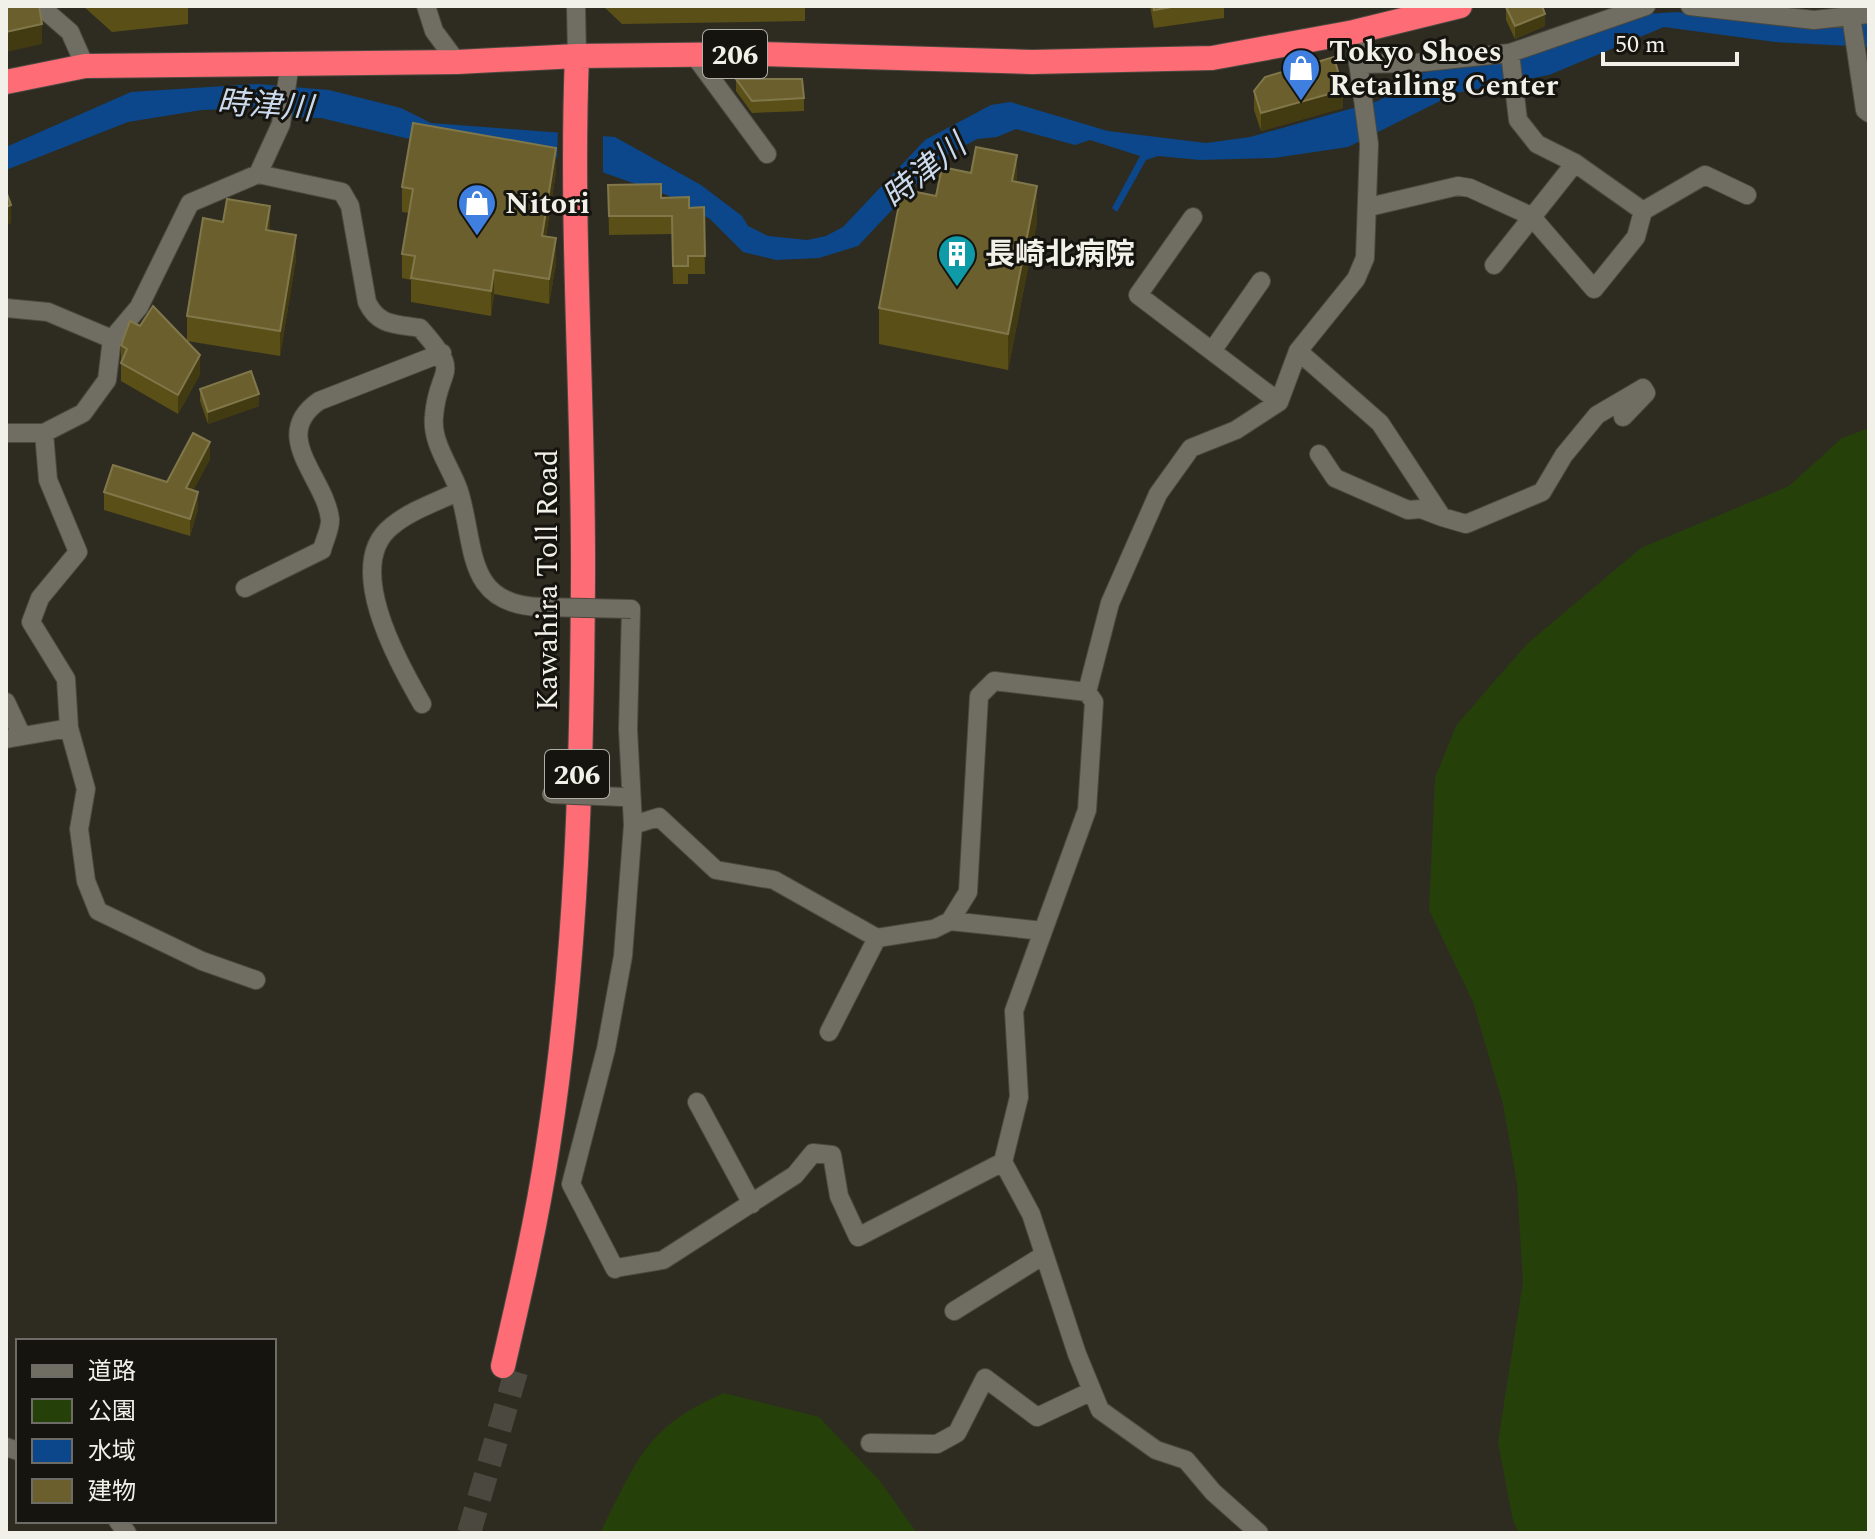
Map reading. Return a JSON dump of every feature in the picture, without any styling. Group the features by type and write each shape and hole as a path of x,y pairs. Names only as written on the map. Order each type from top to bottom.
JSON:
{"highway":[{"name":"206","path":"6,82 85,66 288,72 577,56 694,55 1032,62 1212,58 1354,32 1460,6"},
{"name":"Kawahira Toll Road","path":"510,1366 548,1147 561,1051 571,910 583,578 581,125 577,56"}],"street":[{"path":"40,6 70,32 85,66"},
{"path":"426,6 434,31 457,62"},
{"path":"576,6 577,56"},
{"path":"1358,64 1416,63 1510,53 1646,6"},
{"path":"1690,6 1814,20 1857,17 1856,54 1869,113"},
{"path":"1087,692 1110,603 1158,494 1191,448 1236,430 1279,402 1298,351 1356,279 1368,244 1369,144 1354,32"},
{"path":"1510,53 1518,120 1537,144 1575,163 1643,211"},
{"path":"694,55 767,154"},
{"path":"258,174 281,124 288,72"},
{"path":"1494,265 1575,163"},
{"path":"6,433 44,433 83,413 107,380 112,339 139,307 190,203 258,174 342,192 350,206 367,302 374,316 385,323 420,328 442,353 447,374 434,416 438,444 459,491 469,545 484,584 514,606 631,609 628,729 633,825 623,956 606,1049 571,1184 616,1268 663,1260 795,1175 813,1153 832,1155 839,1196 858,1237 1003,1162"},
{"path":"1369,207 1458,186 1470,188 1531,216 1594,289 1636,237 1643,211 1705,175 1747,195"},
{"path":"1193,217 1138,295 1279,402"},
{"path":"1212,351 1261,281"},
{"path":"6,308 48,312 112,339"},
{"path":"1298,351 1380,423 1442,517"},
{"path":"245,588 322,550 330,520 301,449 298,424 303,412 319,401 442,353"},
{"path":"1319,454 1335,478 1408,510 1421,509 1466,524 1542,492 1564,455 1597,415 1643,388 1646,393 1623,417"},
{"path":"44,433 48,480 78,552 40,598 31,622 66,679 69,728 86,789 79,829 86,881 98,911 202,961 256,980"},
{"path":"422,704 395,656 371,585 376,551 389,527 459,491"},
{"path":"633,825 659,817 716,870 774,880 877,938 934,929 950,921 968,892 979,696 994,681 1087,692 1094,702 1087,810 1014,1011 1019,1097 1003,1162 1031,1214 1100,1410 1156,1450 1186,1460 1213,1492 1259,1533"},
{"path":"6,702 13,737 69,728"},
{"path":"551,794 623,797"},
{"path":"950,921 1043,931"},
{"path":"829,1032 877,938"},
{"path":"697,1102 752,1204"},
{"path":"954,1311 1044,1255"},
{"path":"870,1443 937,1444 957,1433 985,1378 1037,1417 1092,1391"}],"green space":[{"path":"1869,428 1869,1533 1519,1533 1513,1521 1498,1442 1523,1282 1517,1184 1503,1104 1473,1002 1429,910 1435,778 1456,726 1528,643 1641,548 1789,486 1842,438"},
{"path":"724,1393 819,1417 879,1480 917,1533 600,1533 635,1466 660,1433 676,1419"}],"water":[{"name":"時津川","path":"1677,12 1725,17 1869,22 1869,47 1775,42 1664,27 1549,75 1456,93 1348,147 1274,158 1200,160 1158,156 1146,160 1117,212 1112,208 1140,156 1090,140 1075,145 1016,129 997,137 977,139 940,159 858,246 819,258 776,260 743,252 710,219 667,195 562,158 418,141 321,118 273,117 255,108 202,110 128,122 6,170 6,147 131,92 257,84 329,90 401,108 431,123 615,137 701,185 742,216 748,226 768,236 807,240 826,236 843,227 925,140 991,105 1010,102 1108,131 1206,143 1250,137 1378,101 1422,73 1547,50 1646,14"}],"pier":[{"path":"558,129 603,131 603,176 557,161"}],"building":[{"path":"6,6 39,6 42,24 6,32"},
{"path":"1153,6 1177,6 1154,10"},
{"path":"1542,6 1545,14 1515,26 1506,7"},
{"path":"1334,57 1343,90 1261,113 1254,91 1265,77"},
{"path":"736,79 802,79 804,98 752,101"},
{"name":"Nitori","path":"413,123 556,148 542,236 556,238 549,279 494,270 491,291 411,278 415,256 402,254 413,189 402,187"},
{"name":"長崎北病院","path":"976,147 1017,155 1012,181 1037,186 1008,334 879,308 902,189 936,196 942,167 971,173"},
{"path":"661,184 661,198 689,197 689,208 704,207 705,256 688,256 688,266 673,266 672,216 609,216 608,185"},
{"path":"227,199 270,206 266,230 296,235 280,331 187,316 203,218 223,222"},
{"path":"153,306 200,355 178,395 121,363 127,349 121,345 130,321 140,326"},
{"path":"251,371 259,394 208,412 200,389"},
{"path":"193,433 210,442 186,488 198,492 190,519 104,492 113,465 167,482"}],"tunnel":[{"path":"469,1533 518,1365"}],"place":[{"name":"Tokyo Shoes Retailing Center","path":"1301,102"},
{"name":"Nitori","path":"477,237"},
{"name":"長崎北病院","path":"957,288"}]}
